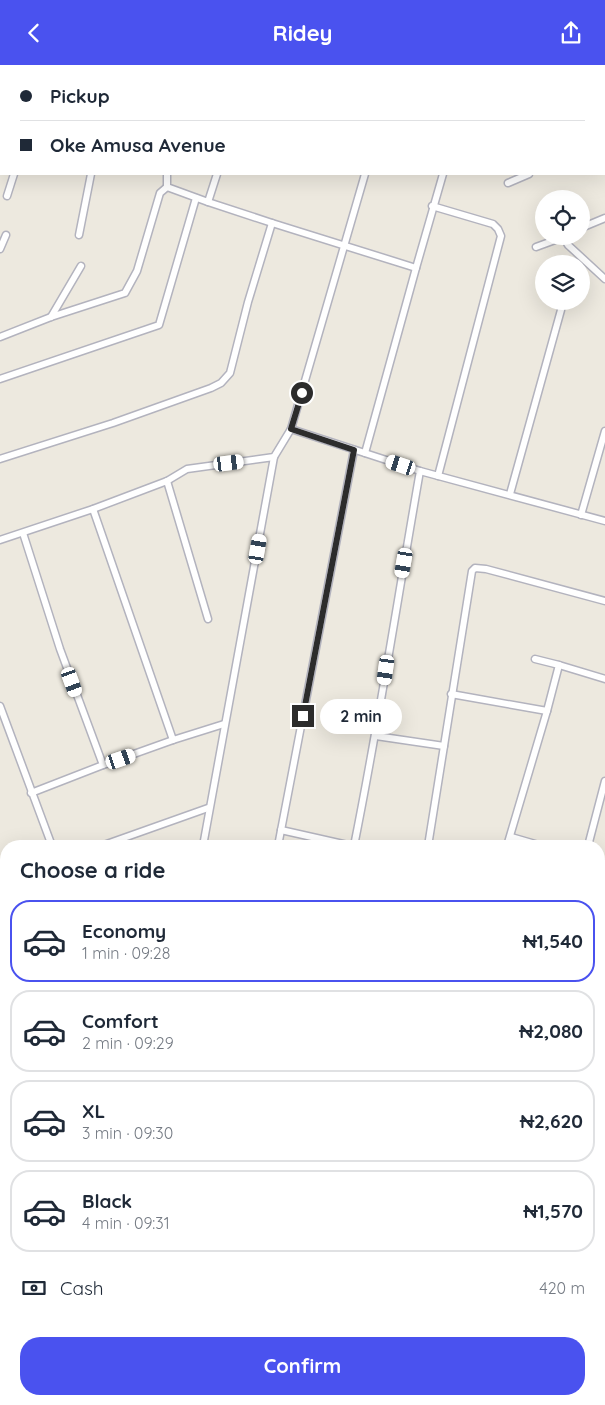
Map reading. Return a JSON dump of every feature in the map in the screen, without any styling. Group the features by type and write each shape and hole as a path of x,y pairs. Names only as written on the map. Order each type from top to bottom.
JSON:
{"street":[{"path":"7,196 14,175"},
{"path":"78,235 91,175"},
{"path":"0,337 51,317 125,293 137,271 160,193 167,187 167,175"},
{"path":"208,202 217,175"},
{"path":"204,840 208,808 241,644 274,457 291,429 364,175"},
{"path":"365,453 432,206 443,175"},
{"path":"508,183 527,175"},
{"path":"167,187 344,247 416,268"},
{"path":"0,379 159,325 196,198"},
{"path":"432,206 493,224 501,236 438,476"},
{"path":"590,224 605,218"},
{"path":"0,459 113,423 211,388 226,379 230,373 248,302 272,223"},
{"path":"0,249 6,235"},
{"path":"536,247 541,245"},
{"path":"568,245 605,279"},
{"path":"51,317 81,266"},
{"path":"510,494 561,310"},
{"path":"291,429 420,471 605,521"},
{"path":"581,515 605,431"},
{"path":"279,840 354,450"},
{"path":"0,540 93,509 167,481 196,467 274,457"},
{"path":"354,840 376,736 390,636 420,471"},
{"path":"167,481 208,619"},
{"path":"93,509 173,741"},
{"path":"23,533 60,649 103,765"},
{"path":"429,840 471,575 475,568 605,601"},
{"path":"535,659 605,679"},
{"path":"510,840 559,665"},
{"path":"451,694 547,711"},
{"path":"0,706 50,840"},
{"path":"31,793 103,765 224,724"},
{"path":"376,736 444,746"},
{"path":"590,840 605,781"},
{"path":"119,840 208,808"},
{"path":"281,830 326,840"},
{"path":"511,837 521,840"}],"route":[{"path":"302,393 291,429 354,450 303,716"}]}
